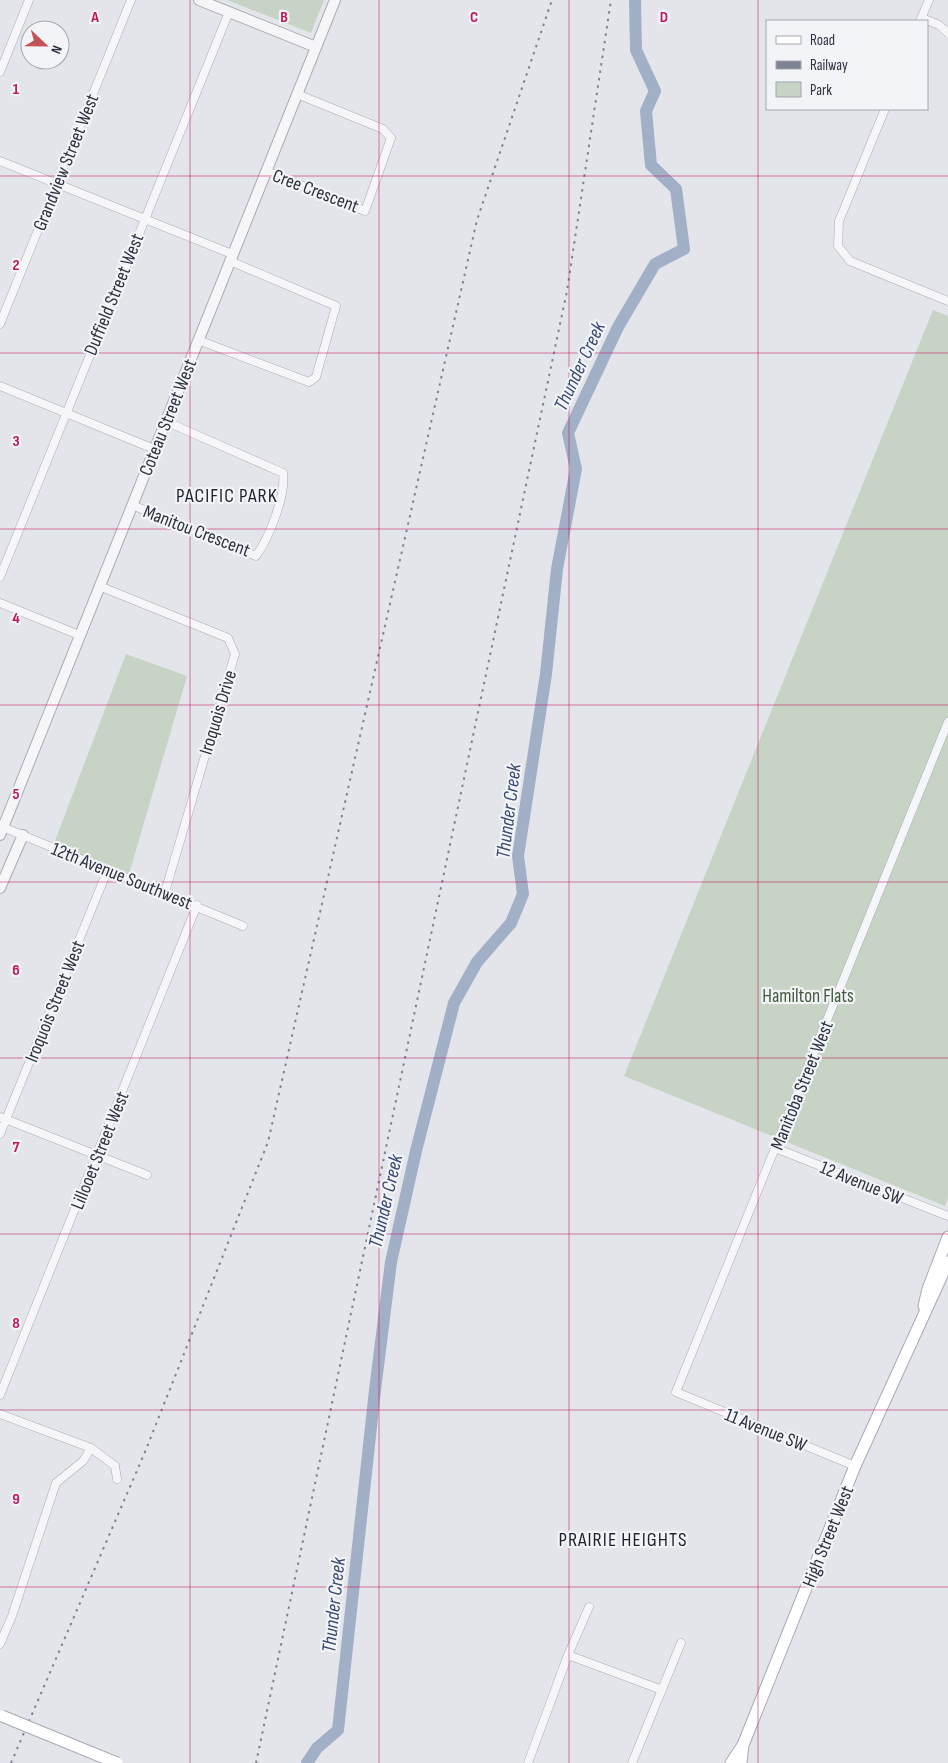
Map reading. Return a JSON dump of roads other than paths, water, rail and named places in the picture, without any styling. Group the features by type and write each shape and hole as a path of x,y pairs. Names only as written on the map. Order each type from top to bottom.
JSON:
{"main road":[{"name":"High Street West","path":"923,1312 928,1289 948,1237"},
{"name":"High Street West","path":"741,1763 743,1745 856,1466 923,1312 936,1291 948,1262"},
{"path":"1,1716 117,1763"},
{"path":"731,1763 743,1745"}],"street":[{"path":"0,72 29,0"},
{"name":"Grandview Street West","path":"0,324 131,0"},
{"path":"199,0 316,47"},
{"name":"Coteau Street West","path":"1,829 335,0"},
{"path":"921,20 929,0"},
{"name":"Duffield Street West","path":"0,577 65,412 229,12"},
{"path":"928,22 940,26 948,33"},
{"name":"Cree Crescent","path":"266,171 352,208 365,211 372,196 391,138 383,129 296,94"},
{"path":"885,110 839,221 838,246 850,261 948,301"},
{"path":"0,161 144,219 336,306 316,377 309,382 198,340"},
{"path":"0,386 154,449"},
{"name":"Manitou Crescent","path":"132,505 256,556 265,543 284,484 283,473 165,421"},
{"name":"Iroquois Drive","path":"99,586 228,638 235,654 165,892"},
{"path":"0,603 79,635"},
{"name":"Manitoba Street West","path":"676,1392 948,722"},
{"name":"12th Avenue Southwest","path":"1,829 23,835 108,869 243,926"},
{"path":"0,888 23,835"},
{"name":"Iroquois Street West","path":"0,1134 3,1118 108,869"},
{"name":"Lillooet Street West","path":"0,1395 196,905"},
{"path":"3,1118 147,1175"},
{"name":"12 Avenue SW","path":"775,1148 948,1216"},
{"name":"11 Avenue SW","path":"676,1392 856,1466"},
{"path":"0,1414 91,1448 115,1466 117,1479"},
{"path":"0,1644 12,1616 56,1483 84,1461 91,1448"},
{"path":"528,1763 568,1655 589,1607"},
{"path":"632,1763 681,1642"},
{"path":"568,1655 662,1690"}],"waterway":[{"name":"Thunder Creek","path":"307,1763 317,1748 338,1730 391,1262 416,1151 454,1003 477,962 511,923 523,894 518,856 546,674 557,569 576,469 568,433 618,327 655,264 684,249 676,189 651,165 646,111 655,91 636,50 635,0"}],"railway":[{"path":"11,1763 145,1452 268,1142 477,220 552,0"},
{"path":"256,1763 567,291 611,0"}],"district":[{"name":"PACIFIC PARK","path":"227,495"},
{"name":"PRAIRIE HEIGHTS","path":"623,1539"}],"park label":[{"name":"Hamilton Flats","path":"808,995"}]}
